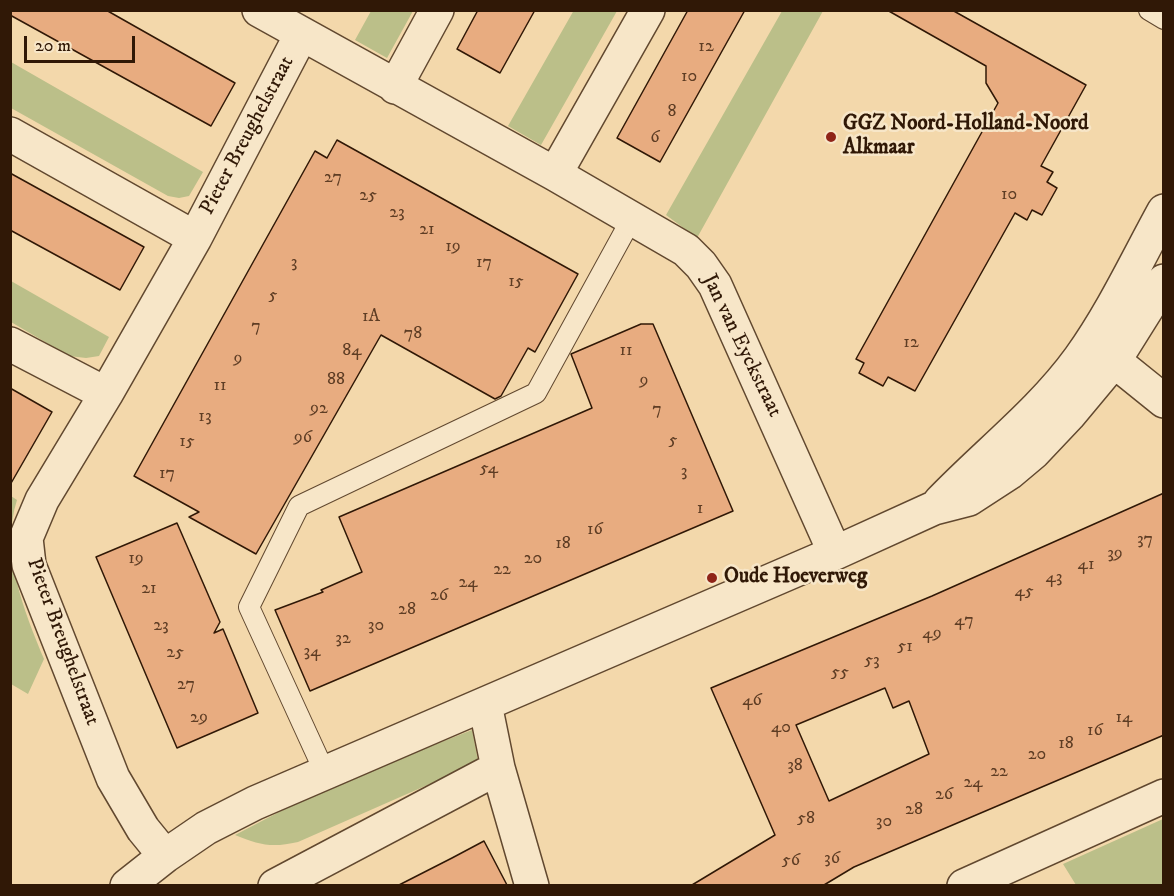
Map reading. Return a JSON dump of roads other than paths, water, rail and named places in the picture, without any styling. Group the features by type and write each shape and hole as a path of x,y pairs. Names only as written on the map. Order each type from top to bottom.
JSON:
{"street":[{"name":"Jan van Eyckstraat","path":"259,10 555,174 686,250 701,265 715,285 835,553"},
{"path":"395,87 437,10"},
{"path":"555,174 648,10"},
{"name":"Pieter Breughelstraat","path":"165,856 143,829 113,778 29,565 26,538 42,500 106,394 195,237 302,34"},
{"name":"Pieter Breughelstraat","path":"10,134 195,237"},
{"path":"1102,351 1112,309 1164,211"},
{"path":"128,885 206,828 255,803 835,553 934,508 1048,396 1080,359 1102,351 1164,281"},
{"path":"10,344 106,394"},
{"path":"1102,351 1164,401"},
{"path":"485,704 498,768 532,885"},
{"path":"275,885 498,768"},
{"path":"964,885 1164,796"}],"lane":[{"path":"1149,10 1164,19"},
{"path":"325,773 249,607 299,506 537,393 632,218"}],"place":[{"name":"GGZ Noord-Holland-Noord Alkmaar","path":"831,137"},
{"name":"Oude Hoeverweg","path":"712,578"}]}
